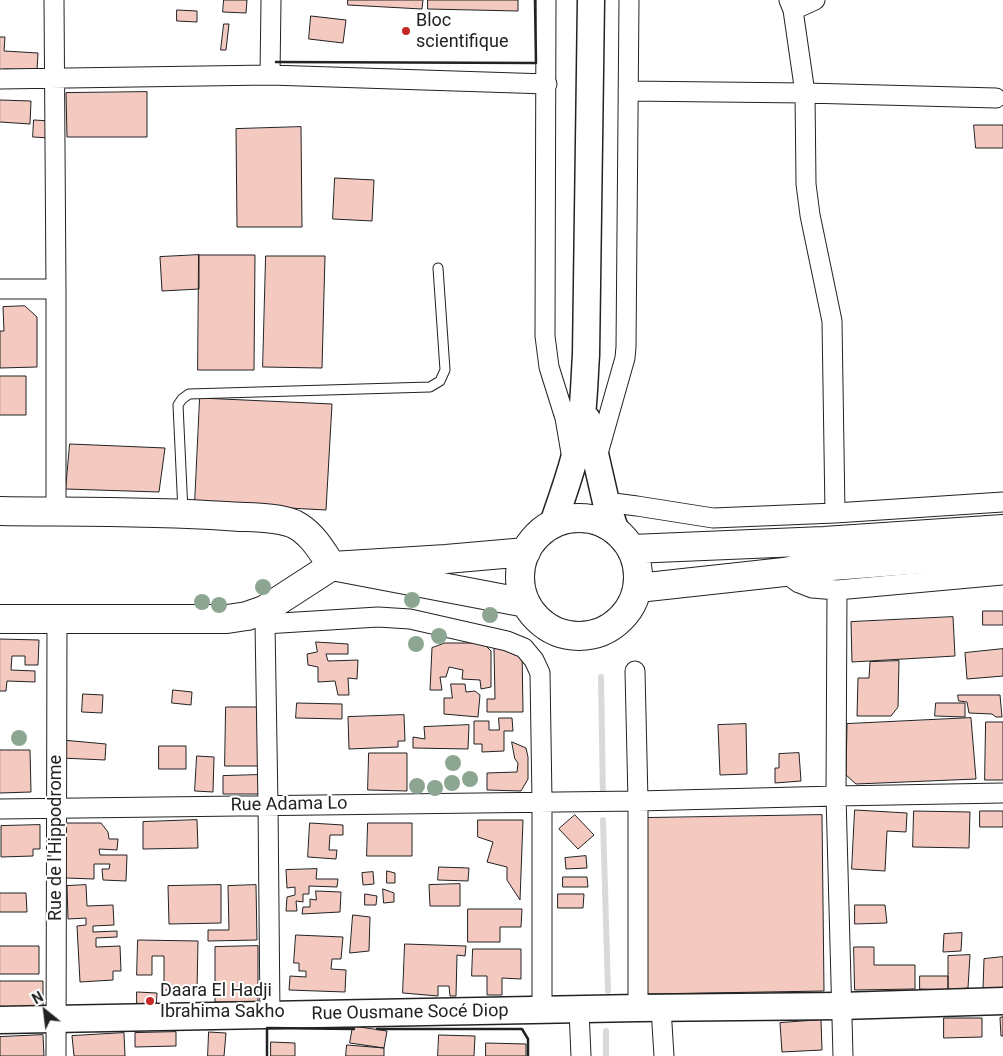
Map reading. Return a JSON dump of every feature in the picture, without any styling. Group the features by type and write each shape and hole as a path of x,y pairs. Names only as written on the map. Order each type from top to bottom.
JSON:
{"highway":[{"path":"0,511 183,513 275,519 293,524 307,532 332,566 526,603"},
{"path":"591,519 604,523 624,539 637,561 639,574 638,588 627,612 618,622 594,634 567,635 543,624 533,614 526,603 520,577 526,552 542,531 553,524 565,520 591,519"},
{"path":"624,539 824,541 1003,528"},
{"path":"0,620 227,619 246,616 265,617 332,566 526,552"},
{"path":"638,588 795,570 1003,553"}],"street":[{"path":"54,0 56,512"},
{"path":"270,75 271,0"},
{"path":"546,0 545,336 550,366 565,418 584,462 624,539"},
{"path":"584,462 591,0"},
{"path":"553,524 584,462 624,364 626,347 629,0"},
{"path":"815,0 791,5 805,93 806,184 832,321 835,513"},
{"path":"0,79 270,75 547,84"},
{"path":"628,91 996,98"},
{"path":"0,289 56,289"},
{"path":"606,502 713,518 835,513 1003,502"},
{"path":"795,570 799,583 812,588 838,590 1003,575"},
{"path":"838,590 836,796 843,1056"},
{"path":"270,1015 265,617 410,619 507,641 524,648 534,660 540,673 542,1011"},
{"name":"Rue de l'Hippodrome","path":"56,1056 57,620"},
{"path":"635,671 638,801 649,1008 664,1056"},
{"name":"Rue Adama Lo","path":"0,809 638,801 1003,793"},
{"name":"Rue Ousmane Socé Diop","path":"0,1020 1003,1002"},
{"path":"579,1010 581,1056"}],"lane":[{"path":"183,513 178,405 189,394 430,387 440,382 444,370 438,268"}],"building":[{"path":"224,0 247,0 246,13 223,12"},
{"path":"348,0 423,0 422,9 348,5"},
{"path":"428,0 518,0 518,11 428,9"},
{"path":"177,10 197,11 197,22 177,21"},
{"path":"311,16 346,20 343,43 309,39"},
{"path":"224,24 229,24 226,50 221,50"},
{"path":"0,37 5,37 4,51 38,53 37,70 4,69 3,73 0,73"},
{"path":"147,92 147,137 67,137 66,93"},
{"path":"0,100 31,101 30,124 0,122"},
{"path":"34,120 51,121 50,138 33,137"},
{"path":"974,125 1003,125 1003,148 976,148"},
{"path":"301,127 302,227 237,227 236,129"},
{"path":"335,178 374,180 372,221 333,219"},
{"path":"199,255 199,289 162,291 160,257"},
{"path":"199,255 255,255 254,370 198,370"},
{"path":"266,256 325,256 322,368 263,367"},
{"path":"25,306 37,317 37,367 0,368 0,331 4,331 3,307"},
{"path":"0,376 26,376 26,415 0,415"},
{"path":"200,398 332,404 326,510 195,503"},
{"path":"70,444 165,448 159,492 66,489"},
{"path":"983,611 1003,611 1003,625 983,625"},
{"path":"953,617 955,656 852,662 851,622"},
{"path":"0,639 39,640 38,665 25,665 25,656 12,656 11,670 35,671 35,682 7,681 6,691 0,691"},
{"path":"316,642 348,644 348,654 326,654 328,661 358,660 357,679 348,678 349,695 338,695 335,681 318,682 318,667 308,665 307,654 317,652"},
{"path":"445,643 483,643 491,651 491,687 481,689 480,680 462,679 463,670 449,667 446,677 440,677 442,690 430,690 432,648"},
{"path":"522,648 523,712 487,712 487,699 495,699 494,649"},
{"path":"1003,649 1003,676 967,679 965,653"},
{"path":"899,661 898,707 891,716 857,716 858,678 869,678 870,662"},
{"path":"451,684 465,684 466,692 475,691 480,695 478,717 444,714 444,698 452,698"},
{"path":"173,690 192,692 191,705 172,703"},
{"path":"83,694 103,695 102,713 82,712"},
{"path":"958,695 1000,695 1002,717 996,717 992,714 969,713 967,702 959,701"},
{"path":"297,703 342,704 342,719 296,718"},
{"path":"936,703 965,703 965,717 935,716"},
{"path":"226,707 265,707 265,766 225,766"},
{"path":"404,715 405,741 398,741 398,747 349,749 348,717"},
{"path":"499,718 512,718 513,731 504,731 504,751 482,752 482,744 474,744 474,721 489,721 489,730 499,730"},
{"path":"971,718 976,779 856,784 846,775 847,724"},
{"path":"986,722 1003,722 1003,780 985,780"},
{"path":"746,724 747,774 720,775 718,725"},
{"path":"469,725 468,749 413,748 413,737 425,739 424,727"},
{"path":"62,740 106,744 105,760 61,758"},
{"path":"512,742 526,748 528,779 521,791 487,790 487,773 517,772 518,763 515,759"},
{"path":"159,746 186,746 186,769 159,769"},
{"path":"0,750 30,750 31,792 0,793"},
{"path":"369,753 407,753 407,791 368,790"},
{"path":"799,753 801,781 775,783 775,768 779,768 779,754"},
{"path":"197,756 214,757 213,792 195,791"},
{"path":"258,775 259,794 223,794 223,776"},
{"path":"855,810 907,813 906,832 887,831 885,871 852,869"},
{"path":"914,811 970,812 969,848 913,847"},
{"path":"980,811 1003,811 1003,827 980,827"},
{"path":"575,815 594,835 578,849 559,829"},
{"path":"822,815 824,991 647,994 645,818"},
{"path":"197,820 198,848 143,849 143,822"},
{"path":"478,820 523,820 520,900 507,880 507,867 487,862 493,842 478,837"},
{"path":"64,823 101,823 108,832 109,839 118,839 117,850 99,849 100,855 127,855 126,881 103,880 102,869 109,869 110,864 94,864 94,879 66,878"},
{"path":"310,823 343,825 343,835 330,835 329,850 337,850 336,859 308,857"},
{"path":"368,823 412,823 412,856 367,856"},
{"path":"40,825 40,849 33,849 33,856 1,857 1,826"},
{"path":"586,856 587,868 566,869 565,858"},
{"path":"439,867 469,868 468,881 438,880"},
{"path":"317,869 316,879 338,879 337,887 309,886 309,894 303,894 303,902 296,901 297,911 286,911 287,897 295,895 295,887 287,888 286,870"},
{"path":"387,871 395,873 395,883 387,883"},
{"path":"373,872 374,884 363,885 362,873"},
{"path":"563,877 587,877 588,887 563,887"},
{"path":"460,884 460,906 430,906 429,885"},
{"path":"86,885 87,906 113,905 114,925 93,926 93,932 117,931 117,937 96,938 96,947 120,946 121,971 113,971 113,980 80,982 77,926 86,925 86,918 68,919 67,886"},
{"path":"221,885 221,923 169,924 168,886"},
{"path":"256,885 257,940 208,941 208,930 229,930 228,886"},
{"path":"383,889 394,893 394,902 384,903"},
{"path":"316,891 341,892 340,912 302,914 303,907 310,907 310,899 316,900"},
{"path":"0,893 26,893 27,912 0,912"},
{"path":"365,894 377,896 376,905 365,905"},
{"path":"558,894 584,894 583,908 558,908"},
{"path":"855,905 885,905 887,923 855,924"},
{"path":"468,909 522,909 521,927 500,927 500,942 468,942"},
{"path":"353,915 370,917 369,951 350,953"},
{"path":"962,933 961,951 943,952 944,934"},
{"path":"296,935 343,937 341,959 332,959 331,969 346,970 345,992 289,990 290,976 306,977 306,971 299,971 299,963 294,963"},
{"path":"138,940 198,941 197,990 164,990 164,956 152,956 152,975 137,975"},
{"path":"405,944 466,946 465,956 457,955 456,996 450,996 449,986 438,986 438,996 403,993"},
{"path":"0,946 39,946 39,974 0,974"},
{"path":"258,946 258,1002 215,1002 215,947"},
{"path":"854,947 874,947 874,965 915,965 915,989 855,990"},
{"path":"473,949 521,949 521,979 502,978 502,995 487,995 487,976 472,976"},
{"path":"970,955 968,988 948,990 948,956"},
{"path":"1003,957 1003,989 983,990 984,959"},
{"path":"920,976 948,976 948,990 920,989"},
{"path":"0,981 43,981 43,1006 0,1007"},
{"path":"137,992 157,993 156,1012 137,1012"},
{"path":"1003,1017 1003,1036 1001,1036 1000,1018"},
{"path":"944,1018 982,1018 982,1037 944,1038"},
{"path":"821,1020 822,1050 782,1052 780,1023"},
{"path":"353,1026 387,1031 384,1048 350,1043"},
{"path":"176,1032 176,1046 135,1047 135,1033"},
{"path":"209,1032 226,1033 224,1056 208,1056"},
{"path":"124,1033 125,1056 74,1056 72,1036"},
{"path":"43,1035 44,1056 0,1056 0,1037"},
{"path":"439,1035 475,1036 474,1056 438,1056"},
{"path":"271,1042 295,1043 295,1056 271,1056"},
{"path":"486,1043 526,1044 526,1056 486,1056"},
{"path":"347,1045 384,1048 384,1056 346,1056"}],"waterway":[{"path":"601,677 603,799"},
{"path":"603,820 608,991"},
{"path":"606,1031 606,1056"}],"wall":[{"path":"276,62 536,63 535,0"},
{"path":"267,1056 267,1028 354,1029"},
{"path":"377,1029 522,1029 528,1039 528,1056"}],"place":[{"name":"Bloc scientifique","path":"406,31"},
{"name":"Daara El Hadji Ibrahima Sakho","path":"150,1001"}]}
